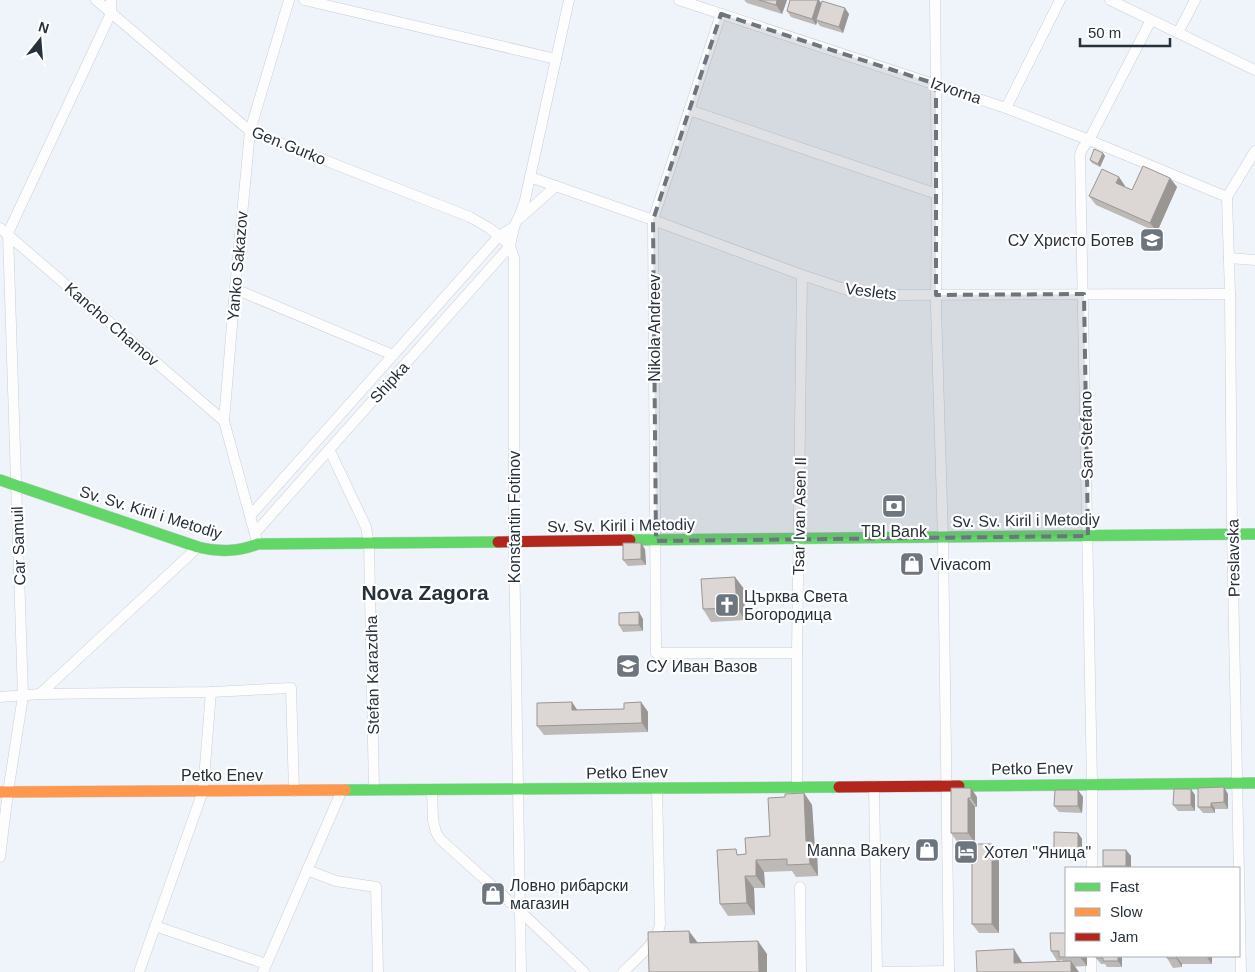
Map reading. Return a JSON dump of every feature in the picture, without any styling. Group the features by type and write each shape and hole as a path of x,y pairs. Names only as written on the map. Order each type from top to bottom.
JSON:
{"street":[{"name":"Gen.Gurko","path":"96,0 250,131 470,217 499,236 510,246"},
{"path":"4,230 111,13 111,0"},
{"name":"Yanko Sakazov","path":"258,544 224,421 250,131 289,0"},
{"path":"304,0 556,59"},
{"name":"Shipka","path":"254,533 510,246 530,177 569,0"},
{"name":"Izvorna","path":"679,0 1006,108 1227,197"},
{"path":"874,786 877,972 949,972 943,538 936,295 935,0"},
{"path":"1006,108 1060,0"},
{"path":"1110,0 1255,70"},
{"path":"1178,33 1195,0"},
{"name":"Nikola Andreev","path":"721,14 654,220 656,653 797,654"},
{"name":"San Stefano","path":"1092,867 1084,294 1080,155 1151,20"},
{"path":"689,110 937,194"},
{"path":"1227,197 1255,151"},
{"name":"Veslets","path":"530,177 847,290 888,295 1230,294"},
{"path":"516,224 556,186"},
{"name":"Preslavska","path":"1227,197 1239,867"},
{"name":"Shipka","path":"250,516 499,236 516,224"},
{"name":"Kancho Chamov","path":"4,230 224,421"},
{"name":"Car Samuil","path":"0,857 4,792 23,696 16,486 4,230"},
{"name":"Konstantin Fotinov","path":"510,246 514,258 514,543 521,972"},
{"path":"1229,258 1255,260"},
{"name":"Tsar Ivan Asen II","path":"797,787 802,275"},
{"path":"235,289 393,354"},
{"name":"Stefan Karazdha","path":"329,449 366,527 369,544 374,790"},
{"name":"Sv. Sv. Kiril i Metodiy","path":"0,480 198,547 213,551 229,552 245,550 258,544 514,543 1255,534"},
{"path":"40,694 198,547"},
{"path":"0,697 40,694 210,692 291,688 294,790"},
{"path":"140,972 203,791 210,692"},
{"name":"Petko Enev","path":"4,792 1255,783"},
{"path":"623,972 654,940 659,932 657,788"},
{"path":"155,926 264,968 342,790"},
{"path":"432,790 433,820 440,839 584,972"},
{"path":"306,870 336,880 376,887 378,972"},
{"path":"800,887 802,972"},
{"name":"Preslavska","path":"1240,925 1241,972"},
{"path":"1091,957 1091,972"}],"highlighted area":[{"path":"721,14 936,84 936,295 1084,294 1088,536 656,541 653,220"}],"building":[{"path":"759,0 777,0 776,5"},
{"path":"790,0 818,0 812,19 787,11"},
{"path":"822,1 845,8 839,27 816,20"},
{"path":"1094,149 1103,153 1098,164 1090,160"},
{"path":"1143,166 1170,178 1150,223 1089,196 1102,169 1119,177 1116,183 1132,190"},
{"path":"623,543 641,543 641,559 623,560"},
{"path":"735,577 737,608 703,609 701,579"},
{"path":"639,612 639,625 619,625 619,613"},
{"path":"572,702 572,710 624,709 624,703 641,702 642,723 537,726 537,703"},
{"path":"1224,787 1224,802 1211,803 1211,807 1198,807 1198,788"},
{"path":"951,788 971,788 971,798 968,798 968,833 951,833"},
{"path":"1174,789 1191,789 1191,805 1173,805"},
{"path":"1055,790 1078,790 1078,806 1054,806"},
{"path":"804,793 806,841 808,841 810,864 787,865 787,859 756,860 756,876 745,876 747,903 720,904 717,850 736,849 737,855 746,854 745,838 770,836 768,798 785,797 785,794"},
{"path":"1054,832 1078,833 1078,850 1054,850"},
{"path":"972,844 992,844 992,924 972,924"},
{"path":"1103,850 1126,850 1126,866 1103,866"},
{"path":"689,931 690,943 758,941 759,972 649,972 648,932"},
{"path":"1050,933 1065,933 1065,957 1059,957 1059,951 1051,951"},
{"path":"1014,949 1014,963 1071,961 1071,972 977,972 976,951"},
{"path":"1118,957 1118,961 1103,961 1103,958 1096,958"}],"traffic: fast":[{"path":"0,480 198,547 213,550 235,550 258,544 498,542"},
{"path":"630,540 1255,534"},
{"path":"959,786 1255,783"},
{"path":"345,790 839,787"}],"traffic: slow":[{"path":"0,792 345,790"}],"traffic: jam":[{"path":"498,542 630,540"},
{"path":"839,787 959,786"}],"place":[{"name":"СУ Христо Ботев","path":"1152,240"},
{"name":"TBI Bank","path":"894,506"},
{"name":"Vivacom","path":"912,564"},
{"name":"Църква Света Богородица","path":"727,605"},
{"name":"СУ Иван Вазов","path":"628,666"},
{"name":"Manna Bakery","path":"927,850"},
{"name":"Хотел \"Яница\"","path":"966,852"},
{"name":"Ловно рибарски магазин","path":"493,894"}],"district":[{"name":"Nova Zagora","path":"425,593"}]}
